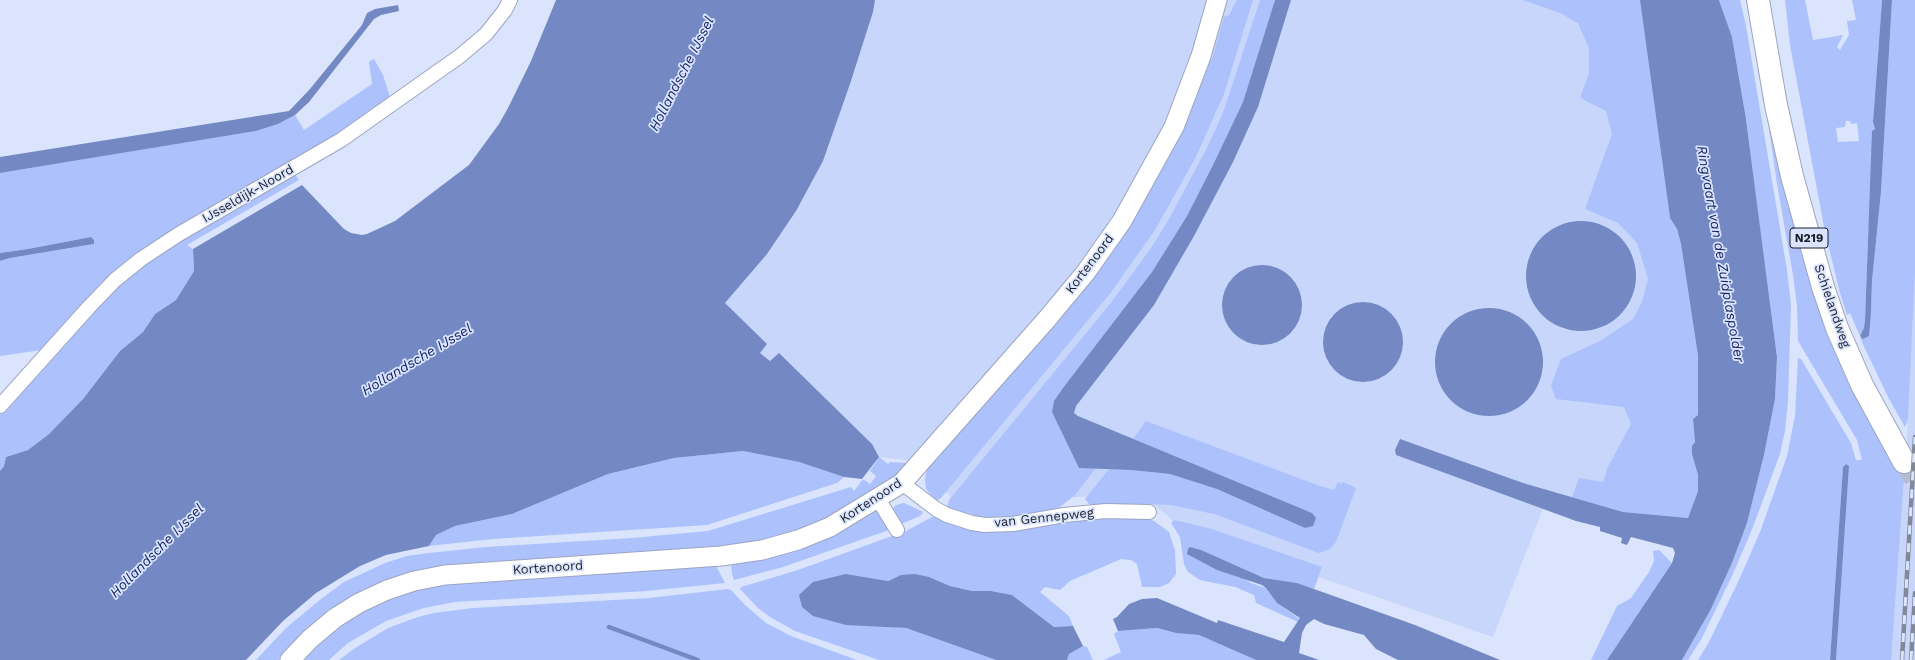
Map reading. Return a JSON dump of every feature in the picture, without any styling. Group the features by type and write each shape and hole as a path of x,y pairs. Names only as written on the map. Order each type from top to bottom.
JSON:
{"main road":[{"name":"Schielandweg","path":"1758,0 1776,105 1792,176 1823,287 1837,328 1862,385 1904,452 1845,323 1835,294 1802,172 1787,101 1773,0"}],"street":[{"name":"IJsseldijk-Noord","path":"0,406 89,307 115,280 141,259 186,230 341,140 460,56 486,34 505,10 510,0"},
{"name":"Kortenoord","path":"290,660 310,639 335,618 380,593 414,581 445,575 721,556 762,550 798,540 824,529 878,499 902,483 1047,319 1086,272 1122,221 1174,127 1201,56 1217,0"},
{"name":"van Gennepweg","path":"902,483 936,509 947,515 972,523 985,525 1013,524 1106,511 1149,512"},
{"path":"878,499 897,530"}],"shaded area":[{"path":"875,0 1644,0 1704,541 1548,496 1493,637 1185,531 1143,495 955,501 913,461 879,457 872,444 779,354 770,361 760,353 724,303 767,254 796,211 823,161 850,84 873,12"},
{"path":"1237,0 1253,0 1224,94 1196,157 1155,230 1112,291 941,498 936,501 926,489 925,479 927,470 1129,225 1160,172 1183,127 1203,79 1209,58 1212,59 1224,17 1229,15"},
{"path":"1260,0 1275,0 1243,102 1187,216 1152,272 1054,401 1079,467 1096,468 1075,495 1060,507 1047,513 1008,518 985,518 953,510 947,507 949,500 1110,304 1151,248 1169,219 1208,146 1224,110"},
{"path":"1523,0 1640,0 1670,218 1677,229 1681,244 1698,356 1698,415 1693,419 1695,442 1692,446 1692,453 1698,475 1698,491 1688,518 1623,512 1572,497 1579,478 1603,482 1608,467 1631,424 1624,407 1556,399 1551,386 1561,359 1600,341 1633,319 1642,302 1648,279 1637,243 1618,223 1585,209 1612,134 1606,111 1580,98 1589,73 1589,48 1578,23 1560,13"},
{"path":"1719,0 1740,0 1746,26 1787,270 1791,305 1788,401 1785,431 1780,454 1753,527 1732,576 1702,638 1688,660 1682,660 1711,609 1732,563 1747,523 1764,455 1775,399 1777,357 1746,119 1732,37"},
{"path":"1747,0 1753,0 1781,151 1894,460 1904,477 1891,660 1836,660 1849,466 1846,464 1843,467 1830,660 1698,660 1709,642 1760,532 1787,456 1795,416 1798,358 1801,359 1851,443 1856,460 1862,460 1857,440 1798,341 1797,306 1793,275 1777,184 1762,80"},
{"path":"1785,0 1805,0 1813,40 1843,35 1837,47 1840,50 1849,35 1847,21 1856,20 1852,0 1882,0 1873,122 1875,130 1868,237 1865,320 1864,328 1860,336 1850,313 1847,315 1825,232 1790,45","holes":["1846,121 1850,121 1851,124 1857,123 1859,141 1838,142 1836,128 1845,127"]},
{"path":"1892,0 1915,0 1915,274 1908,419 1905,427 1889,399 1860,338 1862,337 1863,339 1871,312 1872,281 1881,192"},
{"path":"374,59 383,75 390,97 339,134 208,210 42,350 0,356 0,261 94,244 94,240 91,237 0,253 0,173 256,131 278,124 295,115 304,130 372,84 369,62"},
{"path":"295,174 299,180 187,245 193,249 194,271 176,300 155,314 143,332 120,351 83,399 49,434 28,450 6,457 4,466 0,471 0,414 118,285 147,262 178,241"},
{"path":"1915,274 1915,660 1832,660 1847,460 1892,462 1905,478"},
{"path":"1146,421 1320,486 1334,490 1338,482 1341,484 1343,482 1356,488 1336,542 1330,549 1319,553 1214,514 1171,505 1136,504 1094,506 1089,504 1085,499 1109,469 1170,474 1217,489 1305,528 1312,513 1133,439"},
{"path":"743,451 799,462 844,477 837,483 707,525 493,539 429,546 436,535 455,526 512,514 608,474 674,458"},
{"path":"879,457 888,464 890,462 907,463 911,460 901,472 890,480 827,519 776,538 734,547 428,571 284,655 280,660 256,660 286,628 321,599 344,582 385,563 407,556 486,547 632,538 708,531 851,487 854,491 863,479 870,484 876,476 870,471"},
{"path":"904,503 923,512 920,516 899,525 891,510 896,505"},
{"path":"879,509 889,530 783,567 734,580 731,564 735,561 842,529"},
{"path":"934,516 945,521 1010,530 1104,517 1141,517 1154,521 1169,532 1175,550 1176,574 1169,583 1160,587 1142,587 1137,564 1131,560 1121,559 1070,581 1060,590 1045,587 1040,592 1069,616 1073,626 1054,627 1012,595 991,591 972,591 950,586 929,577 901,575 888,581 846,574 880,626 906,628 996,660 879,660 795,631 770,617 758,608 740,589 741,587 795,571 906,531"},
{"path":"1174,520 1212,529 1322,567 1314,589 1297,583 1264,578 1195,548 1251,583 1266,588 1277,603 1300,619 1298,622 1256,603 1254,595 1235,587 1200,580 1188,572 1184,564 1180,537 1171,523"},
{"path":"1659,550 1672,563 1607,660 1591,660 1617,606 1631,598 1649,572 1654,561 1653,551"},
{"path":"715,564 725,583 647,591 455,602 424,608 386,621 348,643 329,660 300,660 341,623 390,597 419,588 447,583"},
{"path":"728,589 731,590 745,605 766,623 791,636 857,660 339,660 355,648 388,628 434,613 473,608 649,598"},
{"path":"1157,628 1176,633 1199,635 1256,660 1104,660 1121,652 1114,634 1118,631"},
{"path":"1083,646 1087,647 1093,660 1067,660 1069,654"}],"water":[{"name":"Hollandsche IJssel","path":"556,0 875,0 873,12 850,84 823,161 796,211 767,254 725,303 767,344 760,353 770,361 779,353 872,444 879,457 862,479 844,477 799,462 743,451 674,458 608,474 512,514 455,526 436,535 429,546 386,555 360,566 316,593 283,621 246,660 0,660 0,471 4,466 6,457 28,450 49,434 83,399 120,351 143,332 155,314 176,300 194,271 193,249 302,185 344,229 351,233 362,235 367,234 395,221 469,165 499,124 508,108 531,61"},
{"path":"1275,0 1291,0 1258,107 1233,162 1194,236 1154,305 1076,406 1074,413 1078,416 1312,513 1316,518 1313,526 1305,528 1217,489 1170,474 1131,470 1079,468 1052,412 1054,401 1152,272 1187,216 1243,102"},
{"name":"Ringvaart van de Zuidplaspolder","path":"1640,0 1719,0 1732,37 1746,119 1777,357 1775,399 1764,455 1747,523 1732,563 1711,609 1682,660 1607,660 1672,563 1675,553 1673,548 1631,537 1627,545 1621,543 1622,538 1600,531 1600,527 1576,521 1396,455 1395,450 1400,439 1523,483 1623,512 1688,518 1698,491 1698,475 1692,454 1692,446 1695,442 1693,419 1698,415 1698,356 1681,244 1677,229 1670,218"},
{"path":"1882,0 1892,0 1881,192 1872,281 1869,336 1863,339 1860,336 1864,328 1865,320 1872,131 1875,129 1873,122"},
{"path":"398,5 399,11 381,15 374,19 309,102 295,115 278,124 256,131 0,173 0,157 289,111 310,89 362,25 367,13 375,9"},
{"path":"1581,221 1602,225 1612,230 1620,237 1627,245 1632,255 1636,276 1632,297 1627,307 1620,315 1612,322 1602,327 1581,331 1560,327 1550,322 1542,315 1535,307 1530,297 1526,276 1530,255 1535,245 1542,237 1550,230 1560,225"},
{"path":"91,237 94,240 94,244 0,261 0,253"},
{"path":"1254,265 1270,265 1291,276 1302,297 1302,313 1291,334 1270,345 1254,345 1240,339 1233,334 1228,327 1222,313 1222,297 1228,283 1233,276 1240,271"},
{"path":"1355,302 1371,302 1392,313 1403,334 1403,350 1392,371 1371,382 1355,382 1341,376 1334,371 1329,364 1323,350 1323,334 1329,320 1334,313 1341,308"},
{"path":"1489,308 1510,312 1527,324 1539,341 1543,362 1539,383 1527,400 1510,412 1489,416 1468,412 1451,400 1439,383 1435,362 1439,341 1451,324 1468,312"},
{"path":"1846,464 1849,466 1836,660 1830,660 1843,467"},
{"path":"1190,547 1201,550 1264,578 1297,583 1415,625 1500,660 1398,660 1376,649 1364,635 1324,624 1314,619 1306,625 1302,633 1299,653 1319,660 1256,660 1199,635 1176,633 1157,628 1118,631 1113,619 1117,617 1129,604 1142,599 1157,598 1217,623 1218,620 1284,642 1300,618 1277,603 1262,585 1217,570 1187,554"},
{"path":"846,574 888,581 901,575 915,574 929,577 950,586 972,591 991,591 1012,595 1054,627 1073,626 1083,646 1069,654 1067,660 996,660 906,628 846,625 813,616 802,607 799,595 813,582"}],"waterway":[{"path":"609,627 698,660"}],"tunnel":[{"path":"1904,462 1915,478"}],"railway":[{"path":"1902,660 1915,437"},
{"path":"1911,660 1915,593"}]}
